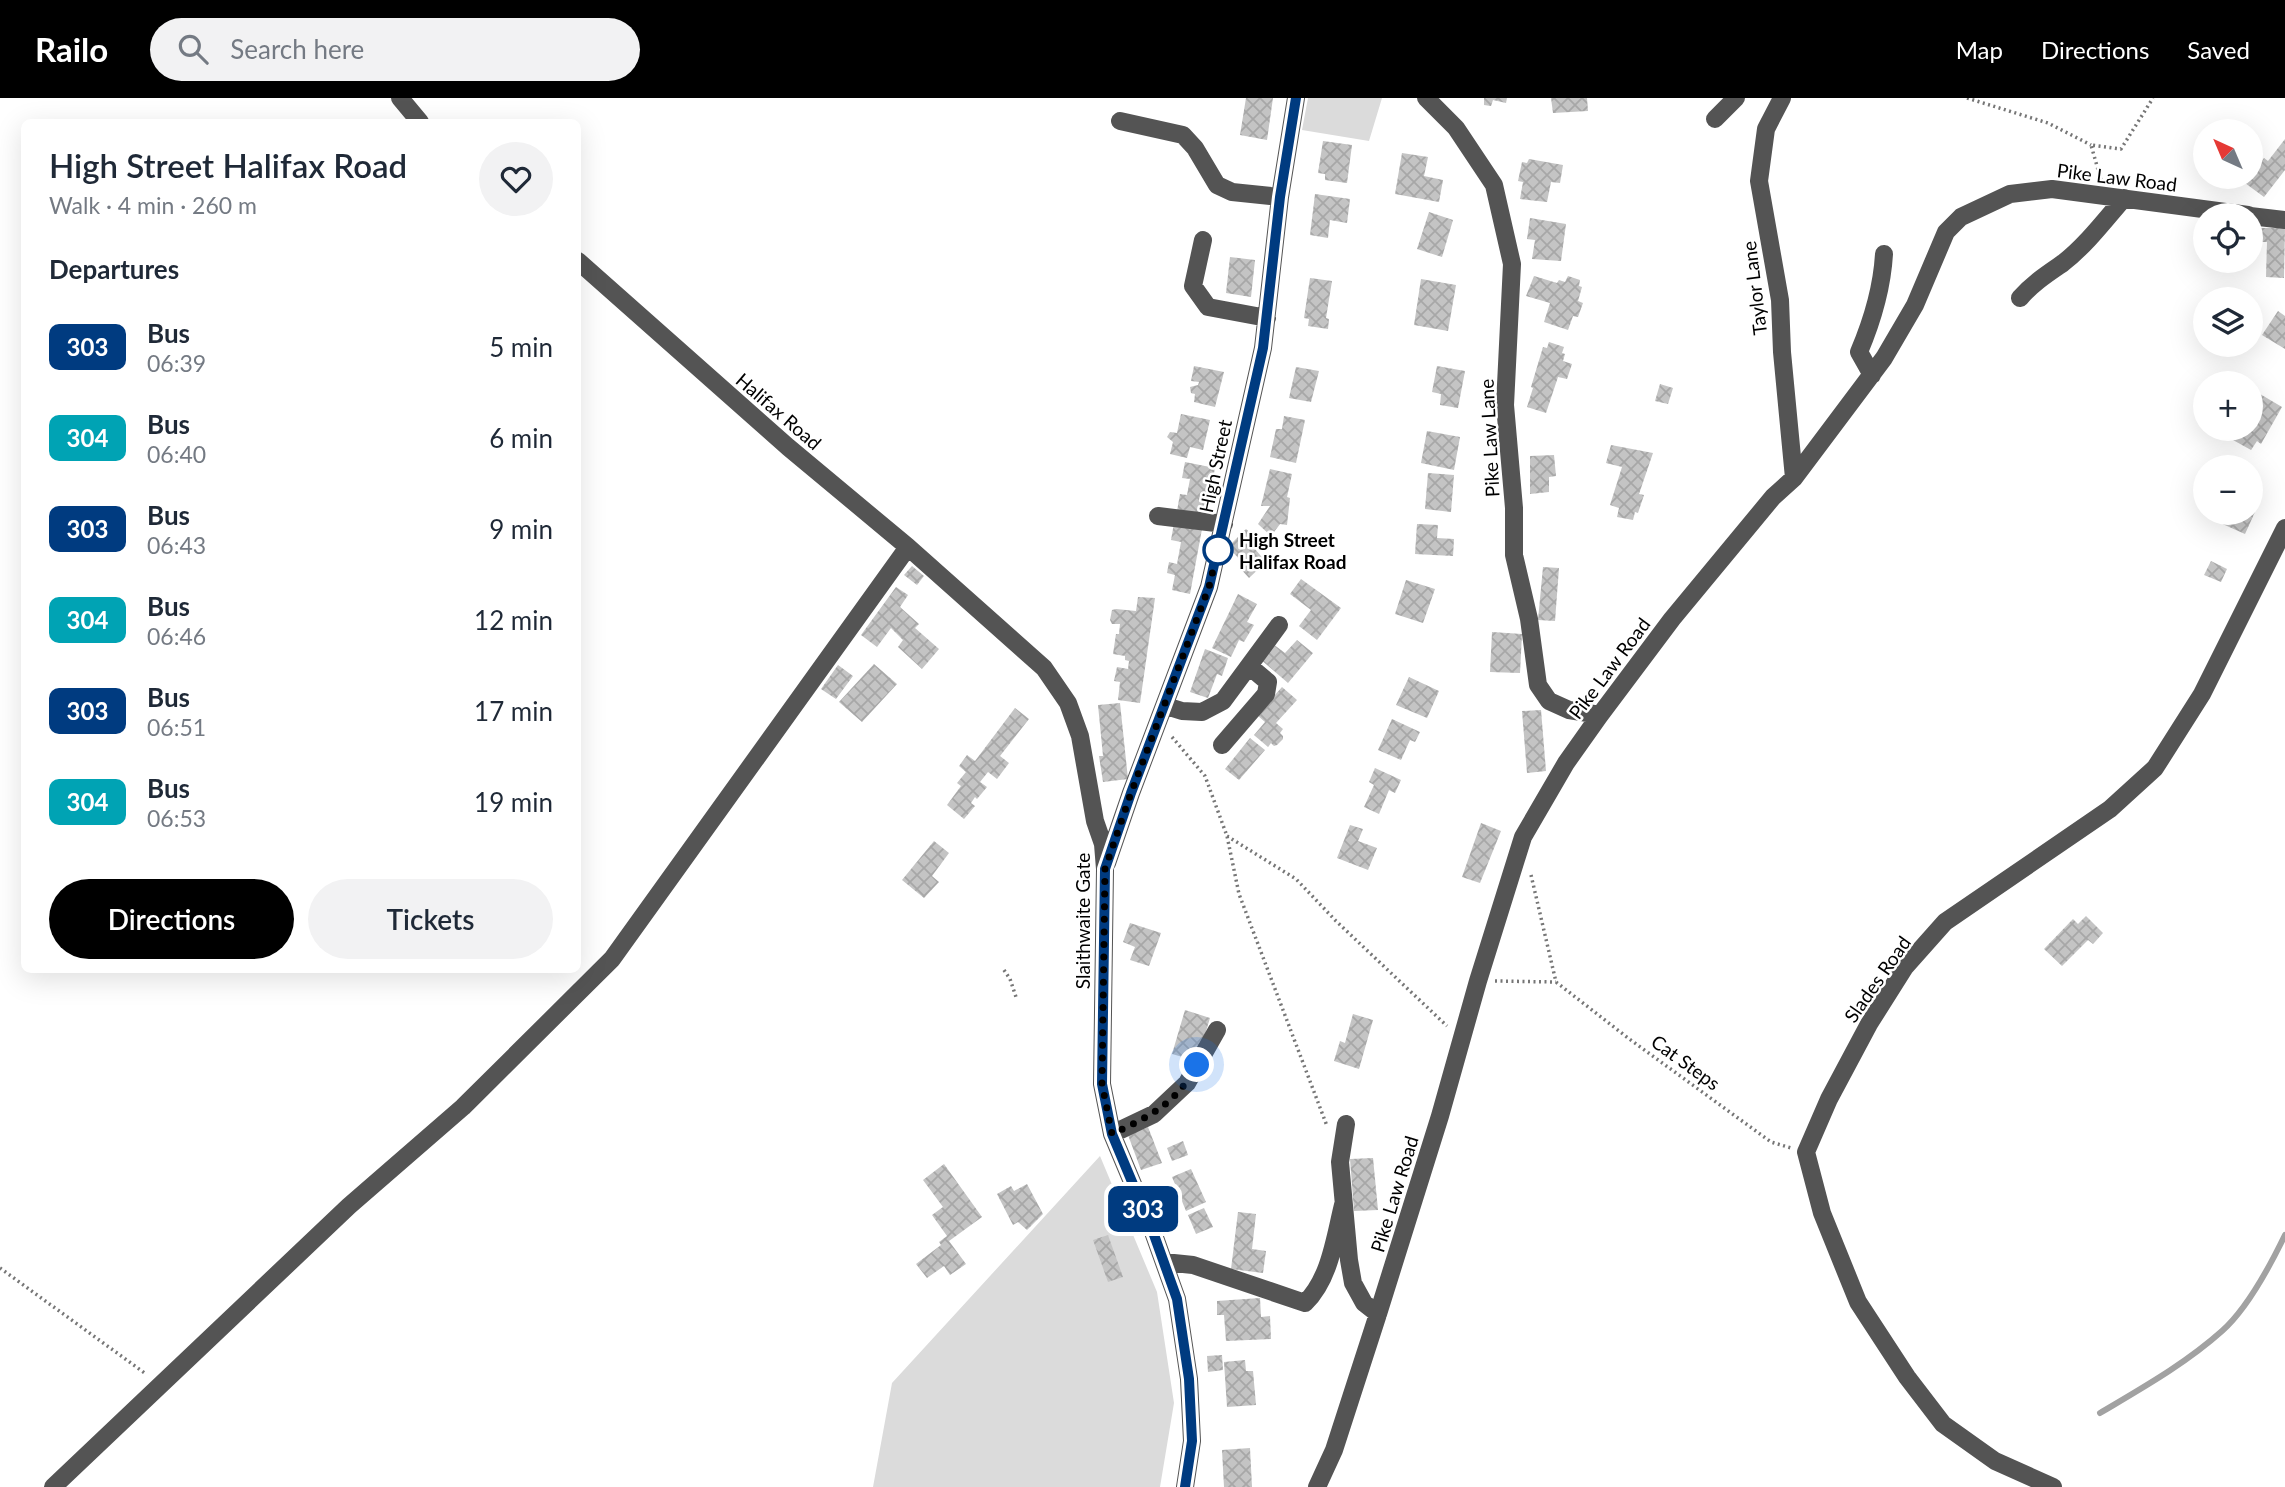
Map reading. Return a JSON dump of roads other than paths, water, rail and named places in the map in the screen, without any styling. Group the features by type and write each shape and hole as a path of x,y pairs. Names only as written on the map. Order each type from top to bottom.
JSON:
{"street":[{"path":"400,98 418,119"},
{"name":"High Street","path":"1105,869 1209,587 1263,348 1280,197 1296,98"},
{"name":"Pike Law Lane","path":"1426,98 1456,128 1494,185 1512,264 1505,405 1514,508 1514,555 1529,619 1538,685 1549,701 1569,710 1600,715"},
{"path":"1715,119 1735,98"},
{"name":"Taylor Lane","path":"1782,98 1766,129 1759,180 1780,300 1794,478"},
{"path":"1121,121 1183,135 1195,148 1217,184 1232,192 1280,197"},
{"name":"Pike Law Road","path":"1317,1487 1334,1450 1378,1314 1523,837 1566,763 1672,619 1773,497 1794,478 1884,358 1915,305 1946,232 1961,217 2010,194 2052,190 2193,207"},
{"path":"2020,298 2087,240 2124,198"},
{"name":"Pike Law Road","path":"2263,217 2285,220"},
{"path":"1203,240 1193,286 1208,307 1267,317"},
{"path":"1872,374 1859,352 1883,280 1884,254"},
{"name":"Halifax Road","path":"581,264 955,590"},
{"path":"1158,516 1224,524"},
{"name":"Slades Road","path":"2053,1487 1995,1461 1943,1424 1907,1377 1858,1301 1822,1213 1806,1152 1829,1099 1869,1024 1905,967 1945,922 2110,809 2155,768 2202,694 2285,528"},
{"path":"53,1487 349,1206 463,1107 612,959 908,547"},
{"name":"Slaithwaite Gate","path":"955,590 1044,668 1068,703 1080,736 1095,821 1103,845 1105,869 1102,1084 1112,1134 1177,1299 1189,1379 1192,1441 1185,1487"},
{"path":"1163,714 1202,712 1223,701 1279,625"},
{"path":"1222,745 1266,694 1268,682 1249,666"},
{"path":"1112,1134 1154,1114 1187,1083 1217,1030"},
{"path":"1346,1124 1340,1162 1353,1283 1364,1303 1378,1314"},
{"path":"1164,1262 1193,1265 1305,1303 1315,1293 1328,1263 1343,1205"}],"waterway":[{"path":"2100,1413 2178,1365 2232,1322 2265,1273 2285,1235"}],"place":[{"name":"High Street Halifax Road","path":"1218,550"}]}
